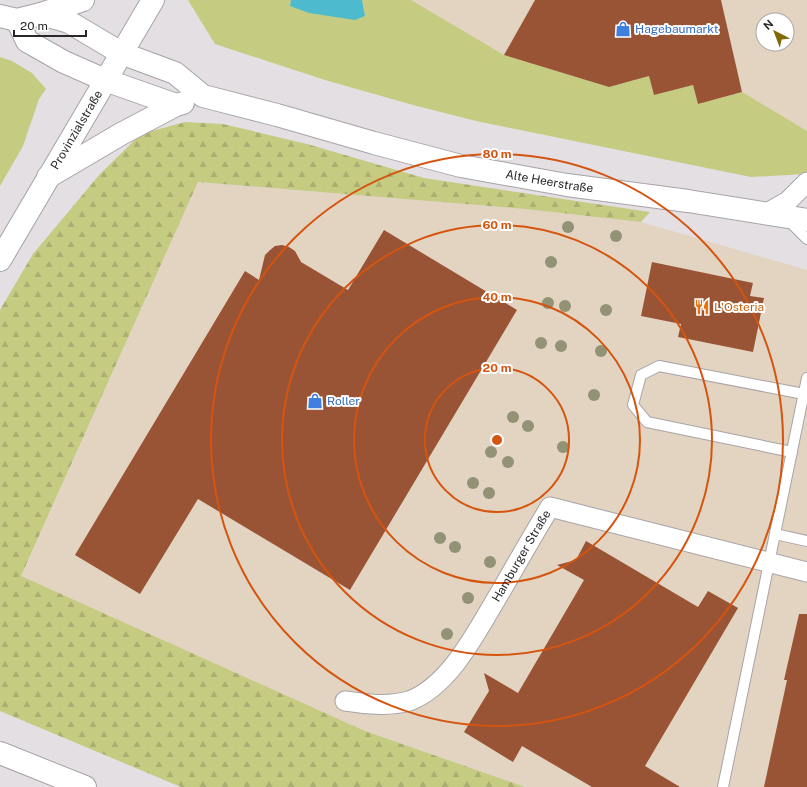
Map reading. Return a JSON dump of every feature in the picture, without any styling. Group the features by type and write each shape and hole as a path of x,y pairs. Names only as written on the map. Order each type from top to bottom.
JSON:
{"main road":[{"path":"9,18 41,14 83,0"},
{"name":"Provinzialstraße","path":"0,260 153,0"},
{"name":"Alte Heerstraße","path":"41,14 69,22 121,53 175,73 203,96 277,114 374,143 461,166 567,185 775,214 807,220"},
{"path":"9,18 27,41 64,62 105,80 176,105"},
{"path":"48,177 120,134 176,105 203,96"},
{"path":"0,753 85,787"}],"street":[{"path":"775,214 807,182"},
{"name":"Hamburger Straße","path":"345,701 380,705 408,701 426,692 446,675 465,651 550,507 807,572"}],"lane":[{"path":"775,214 807,239"},
{"path":"792,452 647,422 633,405 641,375 659,366 804,394"},
{"path":"723,787 807,378"},
{"path":"775,534 807,541"}],"shaded area":[{"path":"261,0 807,0 807,171"},
{"path":"198,182 525,209 641,222 807,270 807,787 525,787 365,731 21,577"}],"green space":[{"path":"188,0 291,0 290,6 365,16 362,0 411,0 504,55 609,87 649,76 654,95 693,85 698,104 742,92 807,131 807,171 805,174 751,177 476,121 413,105 325,80 215,44"},
{"path":"0,57 12,61 32,73 46,89 39,99 23,146 0,186"},
{"path":"185,122 223,124 307,144 424,178 650,212 641,222 525,209 198,182 21,576 365,731 525,787 181,787 0,711 0,310 33,254 100,174 141,134"}],"water":[{"path":"291,0 362,0 365,16 355,20 309,13 290,6"}],"building":[{"name":"Hagebaumarkt","path":"535,0 721,0 742,92 698,104 693,85 654,95 649,76 609,87 504,55"},
{"name":"Roller","path":"384,230 517,310 350,590 198,499 140,594 75,555 245,271 259,280 265,255 275,246 282,245 295,251 301,262 348,290"},
{"name":"L'Osteria","path":"652,262 753,283 750,296 764,298 753,352 678,337 681,324 641,316"},
{"path":"586,541 698,607 708,591 738,608 645,766 680,787 592,787 522,746 513,762 464,732 489,691 484,673 518,693 584,580 557,565 576,560"},
{"path":"799,614 807,614 807,787 764,787 787,680 784,680"}],"place":[{"name":"Hagebaumarkt","path":"623,29"},
{"name":"L'Osteria","path":"702,307"},
{"name":"Roller","path":"315,401"}]}
